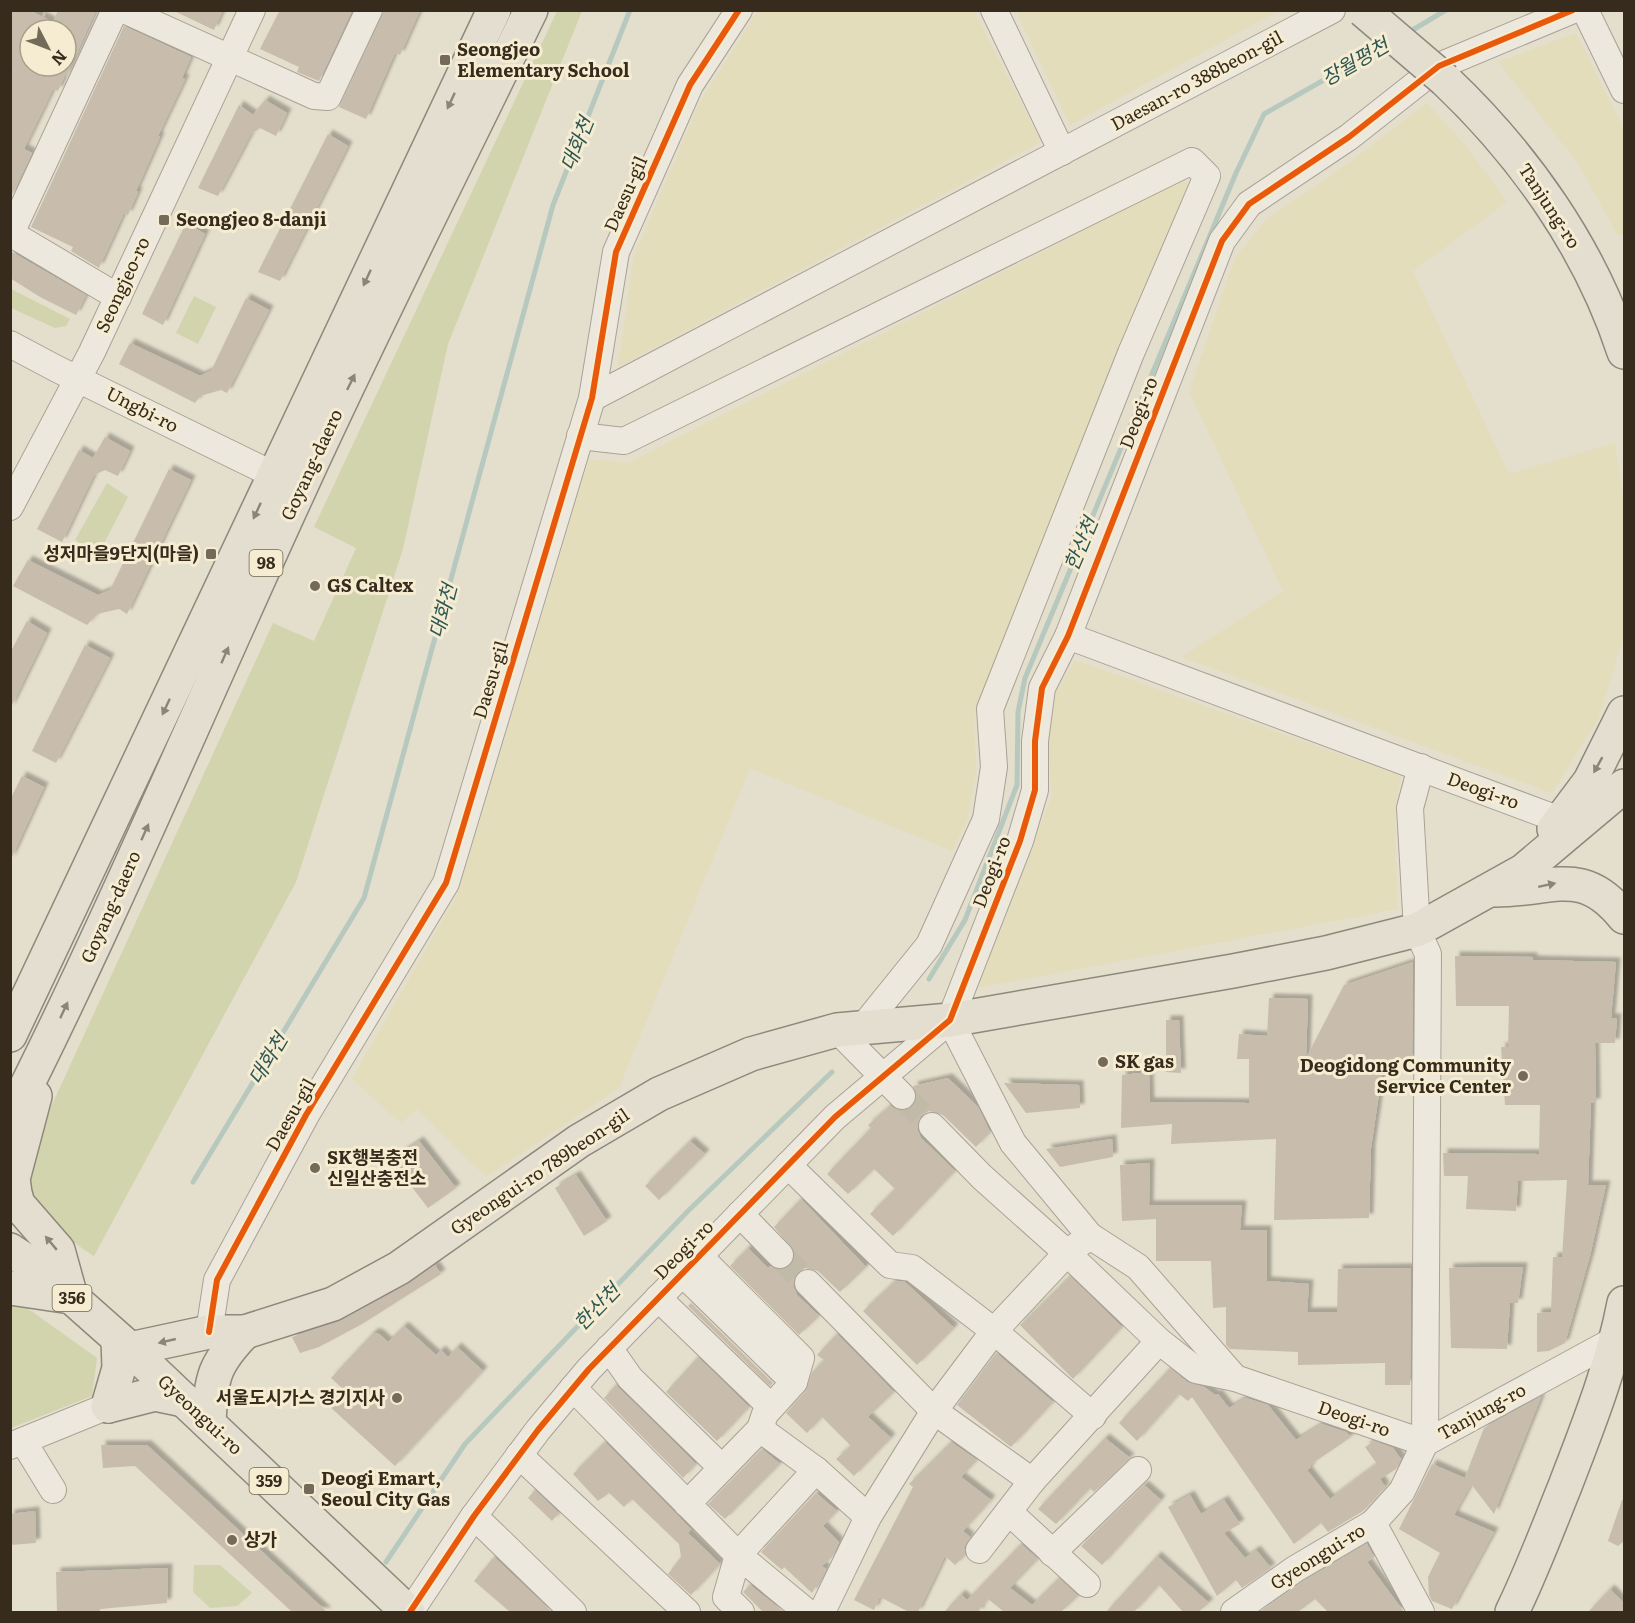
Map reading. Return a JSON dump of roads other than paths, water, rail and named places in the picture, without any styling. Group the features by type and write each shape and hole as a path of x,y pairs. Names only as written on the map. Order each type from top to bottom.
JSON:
{"main road":[{"name":"Goyang-daero","path":"10,1033 75,900 494,10"},
{"name":"Goyang-daero","path":"10,1119 50,1040 299,490 531,10"},
{"name":"Tanjung-ro","path":"1363,10 1442,73 1485,117 1524,166 1569,233 1613,323 1624,352"},
{"path":"1522,871 1590,781 1624,713"},
{"path":"950,1020 1233,971 1326,953 1418,930 1522,871 1624,786"},
{"path":"1489,890 1523,890 1561,882 1597,890 1624,917"},
{"name":"Gyeongui-ro 789beon-gil","path":"245,1332 333,1304 399,1268 579,1141 659,1094 751,1054 849,1029 950,1020"},
{"path":"10,1288 72,1297 58,1250 18,1204 13,1179 50,1040"},
{"name":"Gyeongui-ro","path":"10,1250 42,1271 124,1344 409,1612"},
{"path":"1512,1612 1529,1578 1621,1339 1624,1303"},
{"path":"108,1406 124,1344 208,1332 245,1332"},
{"path":"209,1423 212,1382 219,1361 245,1332"},
{"path":"108,1406 155,1394 184,1400"}],"street":[{"path":"115,10 11,233 118,297"},
{"path":"124,10 314,96 328,97 369,10"},
{"name":"Seongjeo-ro","path":"10,507 78,380 252,10"},
{"name":"Daesu-gil","path":"208,1332 218,1280 306,1115 446,883 592,398 616,252 690,85 739,10"},
{"path":"592,398 1062,152 993,10"},
{"name":"Daesan-ro 388beon-gil","path":"1062,152 1332,10"},
{"path":"1442,73 1573,10"},
{"path":"1585,10 1624,90"},
{"name":"Deogi-ro","path":"409,1612 474,1516 519,1455 609,1348 835,1117 950,1020 1020,841 1035,790 1035,741 1042,688 1068,636 1222,241 1249,204 1442,73"},
{"path":"580,436 624,441 1192,161 1208,176 1131,353 990,710 994,767 986,819 928,945 849,1029 883,1076 902,1096"},
{"name":"Ungbi-ro","path":"10,344 78,380 274,475"},
{"name":"Deogi-ro","path":"1068,636 1560,820"},
{"path":"1421,767 1410,808 1418,930 1428,954 1425,1443"},
{"name":"Deogi-ro","path":"950,1020 1012,1143 1090,1236 1138,1267 1235,1378 1425,1443"},
{"path":"932,1126 982,1177 1067,1253 1159,1341 1196,1370 1235,1378"},
{"path":"788,1165 890,1265 912,1268 994,1331 1093,1416"},
{"path":"740,1214 780,1255"},
{"path":"822,1612 867,1516 934,1411 994,1331 1067,1253 1090,1236"},
{"path":"687,1504 722,1468 794,1382 691,1265"},
{"path":"808,1283 934,1411 1032,1481"},
{"path":"658,1298 765,1418 816,1470 867,1516"},
{"name":"Tanjung-ro","path":"1373,1523 1402,1491 1425,1443 1621,1339"},
{"path":"980,1550 1032,1481 1159,1341"},
{"path":"609,1348 630,1378 722,1468"},
{"path":"573,1389 738,1555 807,1612"},
{"path":"53,1490 17,1444 108,1406"},
{"path":"519,1455 687,1612"},
{"path":"741,1612 726,1598 738,1555 816,1470"},
{"path":"1052,1552 1138,1470"},
{"path":"1009,1512 1087,1584"},
{"path":"474,1516 573,1612"},
{"path":"1373,1523 1421,1612"},
{"name":"Gyeongui-ro","path":"1234,1612 1295,1569 1373,1523"}],"waterway":[{"name":"대화천","path":"193,1182 364,898 553,205 630,10"},
{"name":"장월평천","path":"1406,34 1446,10"},
{"name":"한산천","path":"929,979 965,920 1017,785 1018,712 1025,678 1236,173 1264,114 1387,44"},
{"name":"한산천","path":"386,1562 465,1444 688,1211 832,1072"}],"tunnel":[{"path":"902,1096 932,1126"},
{"path":"780,1255 808,1283"}],"place":[{"name":"Seongjeo Elementary School","path":"445,60"},
{"name":"Seongjeo 8-danji","path":"164,220"},
{"name":"성저마을9단지(마을)","path":"211,554"},
{"name":"GS Caltex","path":"315,586"},
{"name":"SK gas","path":"1103,1062"},
{"name":"Deogidong Community Service Center","path":"1523,1076"},
{"name":"SK행복충전 신일산충전소","path":"315,1168"},
{"name":"서울도시가스 경기지사","path":"397,1398"},
{"name":"Deogi Emart, Seoul City Gas","path":"309,1489"},
{"name":"상가","path":"232,1540"}]}
